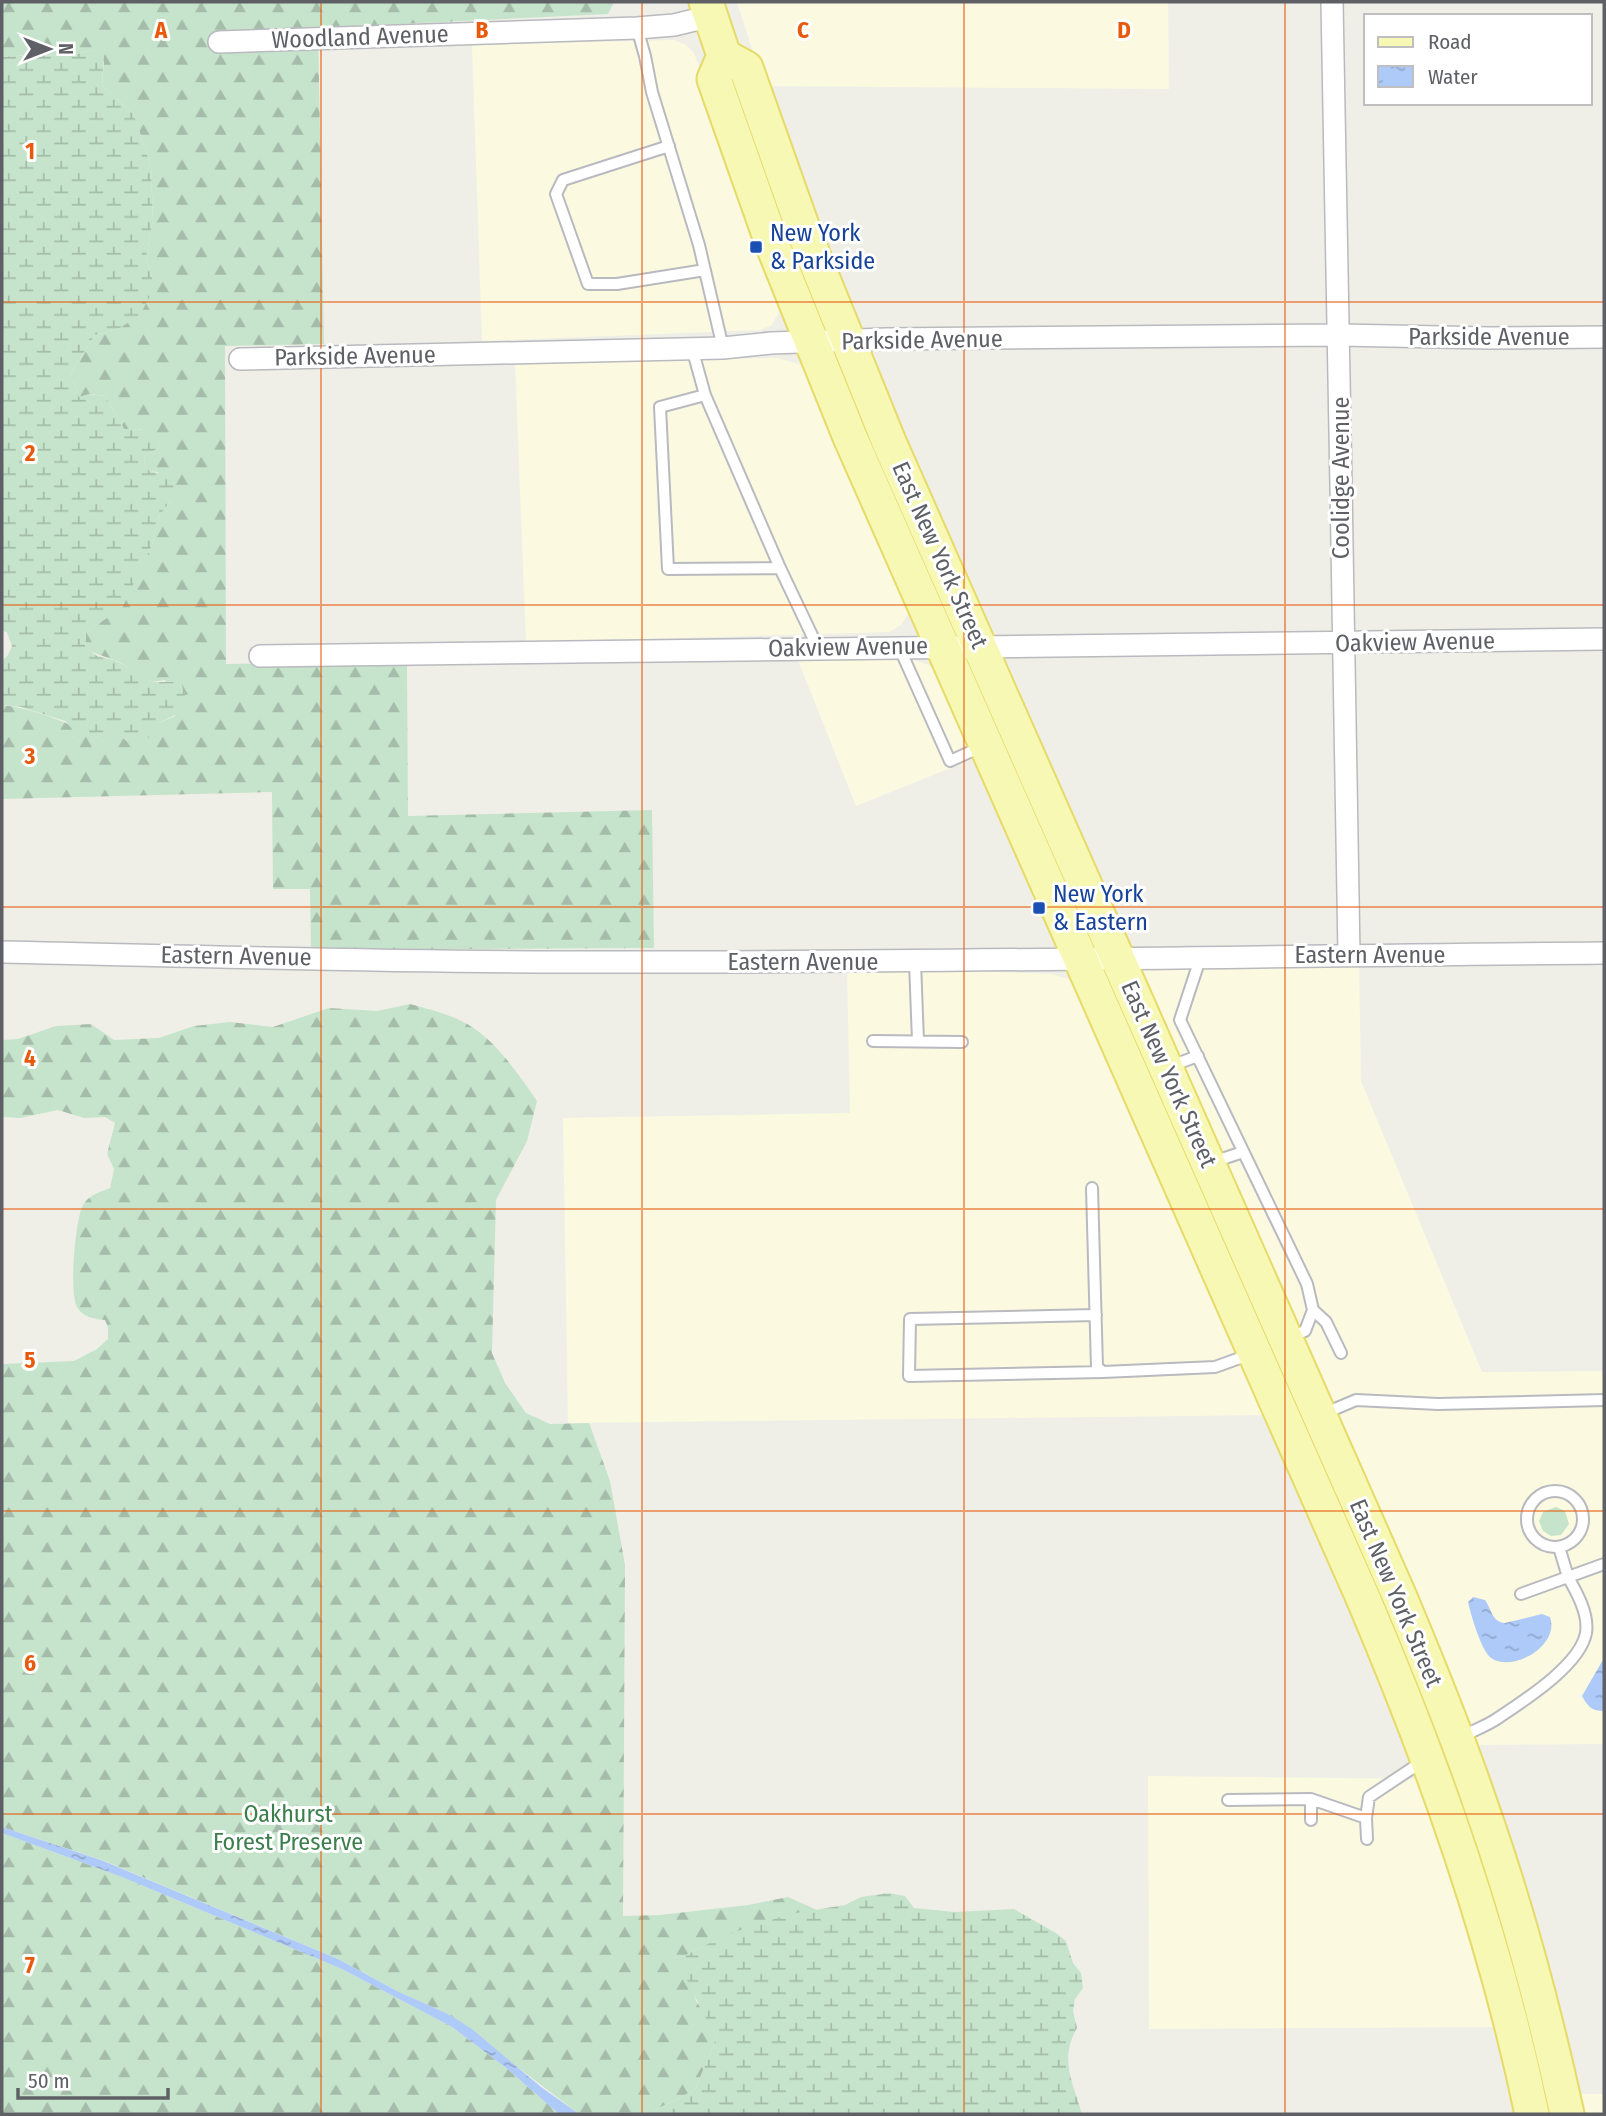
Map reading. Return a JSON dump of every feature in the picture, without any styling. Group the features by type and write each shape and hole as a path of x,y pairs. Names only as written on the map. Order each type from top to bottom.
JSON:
{"main road":[{"name":"East New York Street","path":"708,9 724,56 714,79 810,342 941,646 1079,958 1270,1346 1320,1416 1399,1595 1443,1749 1456,1838 1486,1931 1532,2114"},
{"name":"East New York Street","path":"724,56 746,68 767,133 846,341 1208,1163 1270,1346 1368,1610 1443,1749 1481,1804 1525,1943 1567,2114"}],"street":[{"name":"Coolidge Avenue","path":"1332,2 1349,955"},
{"name":"Woodland Avenue","path":"219,42 637,28 674,24 708,9"},
{"name":"Parkside Avenue","path":"240,359 723,348 846,341 1340,335 1604,337"},
{"name":"Oakview Avenue","path":"260,656 1604,639"},
{"name":"Eastern Avenue","path":"2,952 561,962 915,962 1117,957 1604,953"}],"lane":[{"path":"637,28 652,92 705,270 723,348"},
{"path":"669,146 563,180 556,194 588,284 617,284 705,270"},
{"path":"692,348 705,395 818,648"},
{"path":"705,395 660,407 668,569 780,568"},
{"path":"898,647 950,761 985,745"},
{"path":"1201,957 1180,1020 1307,1284 1313,1310 1326,1322 1342,1353"},
{"path":"915,962 918,1041"},
{"path":"873,1041 962,1042"},
{"path":"1166,1068 1198,1056"},
{"path":"1208,1163 1243,1152"},
{"path":"1092,1188 1097,1367 1103,1372"},
{"path":"1096,1315 910,1319 909,1376 1214,1367 1232,1363 1304,1331 1313,1310"},
{"path":"1320,1416 1356,1400 1451,1404 1604,1399"},
{"path":"1550,1492 1567,1494 1580,1506 1583,1515 1580,1532 1567,1545 1559,1547 1550,1547 1535,1539 1528,1524 1528,1515 1535,1500 1550,1492"},
{"path":"1367,1839 1369,1797 1443,1749 1496,1719 1560,1671 1577,1653 1586,1632 1581,1600 1568,1577 1559,1547"},
{"path":"1521,1594 1604,1564"},
{"path":"1228,1800 1311,1799 1366,1818"},
{"path":"1311,1799 1311,1820"}],"shaded area":[{"path":"737,2 1168,2 1169,89 764,86"},
{"path":"674,40 686,45 694,53 781,299 780,309 772,325 760,330 482,341 472,45"},
{"path":"777,358 802,365 815,382 907,596 909,612 901,625 889,632 526,642 515,363"},
{"path":"910,659 929,665 941,675 978,757 856,806 798,660"},
{"path":"1359,964 1361,1081 1482,1372 1604,1371 1604,1744 1472,1745 1133,969"},
{"path":"847,966 1051,974 1072,980 1083,992 1270,1415 568,1423 563,1118 850,1113"},
{"path":"1148,1776 1423,1779 1500,2027 1149,2029"},
{"path":"1576,2094 1604,2094 1604,2114 1580,2114"}],"green space":[{"path":"2,2 614,2 608,14 318,28 324,344 225,346 226,664 407,661 408,816 652,810 654,948 311,950 310,889 273,889 272,792 2,799 2,705 50,717 94,737 159,723 175,716 165,680 151,682 117,661 85,648 86,632 122,607 152,545 160,515 171,500 158,472 149,471 144,462 145,456 158,448 160,441 141,429 124,429 105,396 90,394 79,397 70,374 95,335 120,328 152,277 146,258 153,220 151,167 134,115 102,85 104,62 92,50 70,56 2,57"},
{"path":"92,50 104,56 102,85 134,115 151,167 153,220 146,258 152,277 152,292 140,315 120,328 95,335 70,374 79,397 90,394 105,396 124,429 144,430 160,441 158,448 145,456 144,462 149,471 167,475 174,484 171,500 160,515 152,545 122,608 86,632 85,647 97,656 114,660 151,682 180,682 184,690 185,703 179,712 159,723 148,738 129,743 116,733 79,737 65,721 21,707 2,705 2,661 12,646 7,632 2,631 2,57 70,56"},
{"name":"Oakhurst Forest Preserve","path":"410,1004 458,1019 482,1034 508,1061 537,1101 527,1141 496,1200 492,1353 505,1383 526,1413 550,1424 589,1423 610,1481 625,1565 623,1916 660,1915 748,1905 788,1897 817,1910 750,1928 686,1955 696,2001 706,2015 716,2039 695,2090 655,2110 653,2114 579,2114 448,2014 397,1991 338,1959 102,1860 2,1827 2,1364 74,1361 97,1349 108,1339 105,1320 85,1315 77,1307 73,1273 83,1205 92,1196 110,1188 114,1169 107,1154 115,1123 105,1117 84,1118 58,1110 20,1118 2,1117 2,1040 18,1039 56,1026 91,1024 114,1040 159,1038 194,1026 230,1022 273,1027 329,1008 377,1011"},
{"path":"1556,1507 1565,1511 1569,1524 1561,1535 1551,1536 1543,1531 1539,1521 1543,1512"},
{"path":"2,1833 122,1877 342,1969 452,2027 505,2067 559,2114 2,2114"},
{"path":"889,1893 905,1896 914,1908 955,1912 1014,1909 1066,1941 1073,1963 1081,1973 1083,1988 1075,1999 1073,2011 1077,2028 1068,2061 1082,2114 653,2114 655,2110 695,2090 716,2039 685,1976 686,1955 728,1934 790,1914 845,1905 861,1897"}],"water":[{"path":"1473,1597 1485,1600 1495,1618 1501,1622 1542,1614 1550,1617 1548,1637 1533,1654 1522,1659 1501,1662 1491,1658 1480,1640 1471,1615 1468,1602"},
{"path":"1604,1658 1604,1711 1591,1708 1582,1696"},
{"path":"2,1827 101,1860 338,1959 397,1991 448,2014 472,2029 541,2087 579,2114 559,2114 505,2067 452,2027 342,1969 122,1877 2,1833"}],"place":[{"name":"New York & Parkside","path":"756,247"},
{"name":"New York & Eastern","path":"1039,908"}]}
